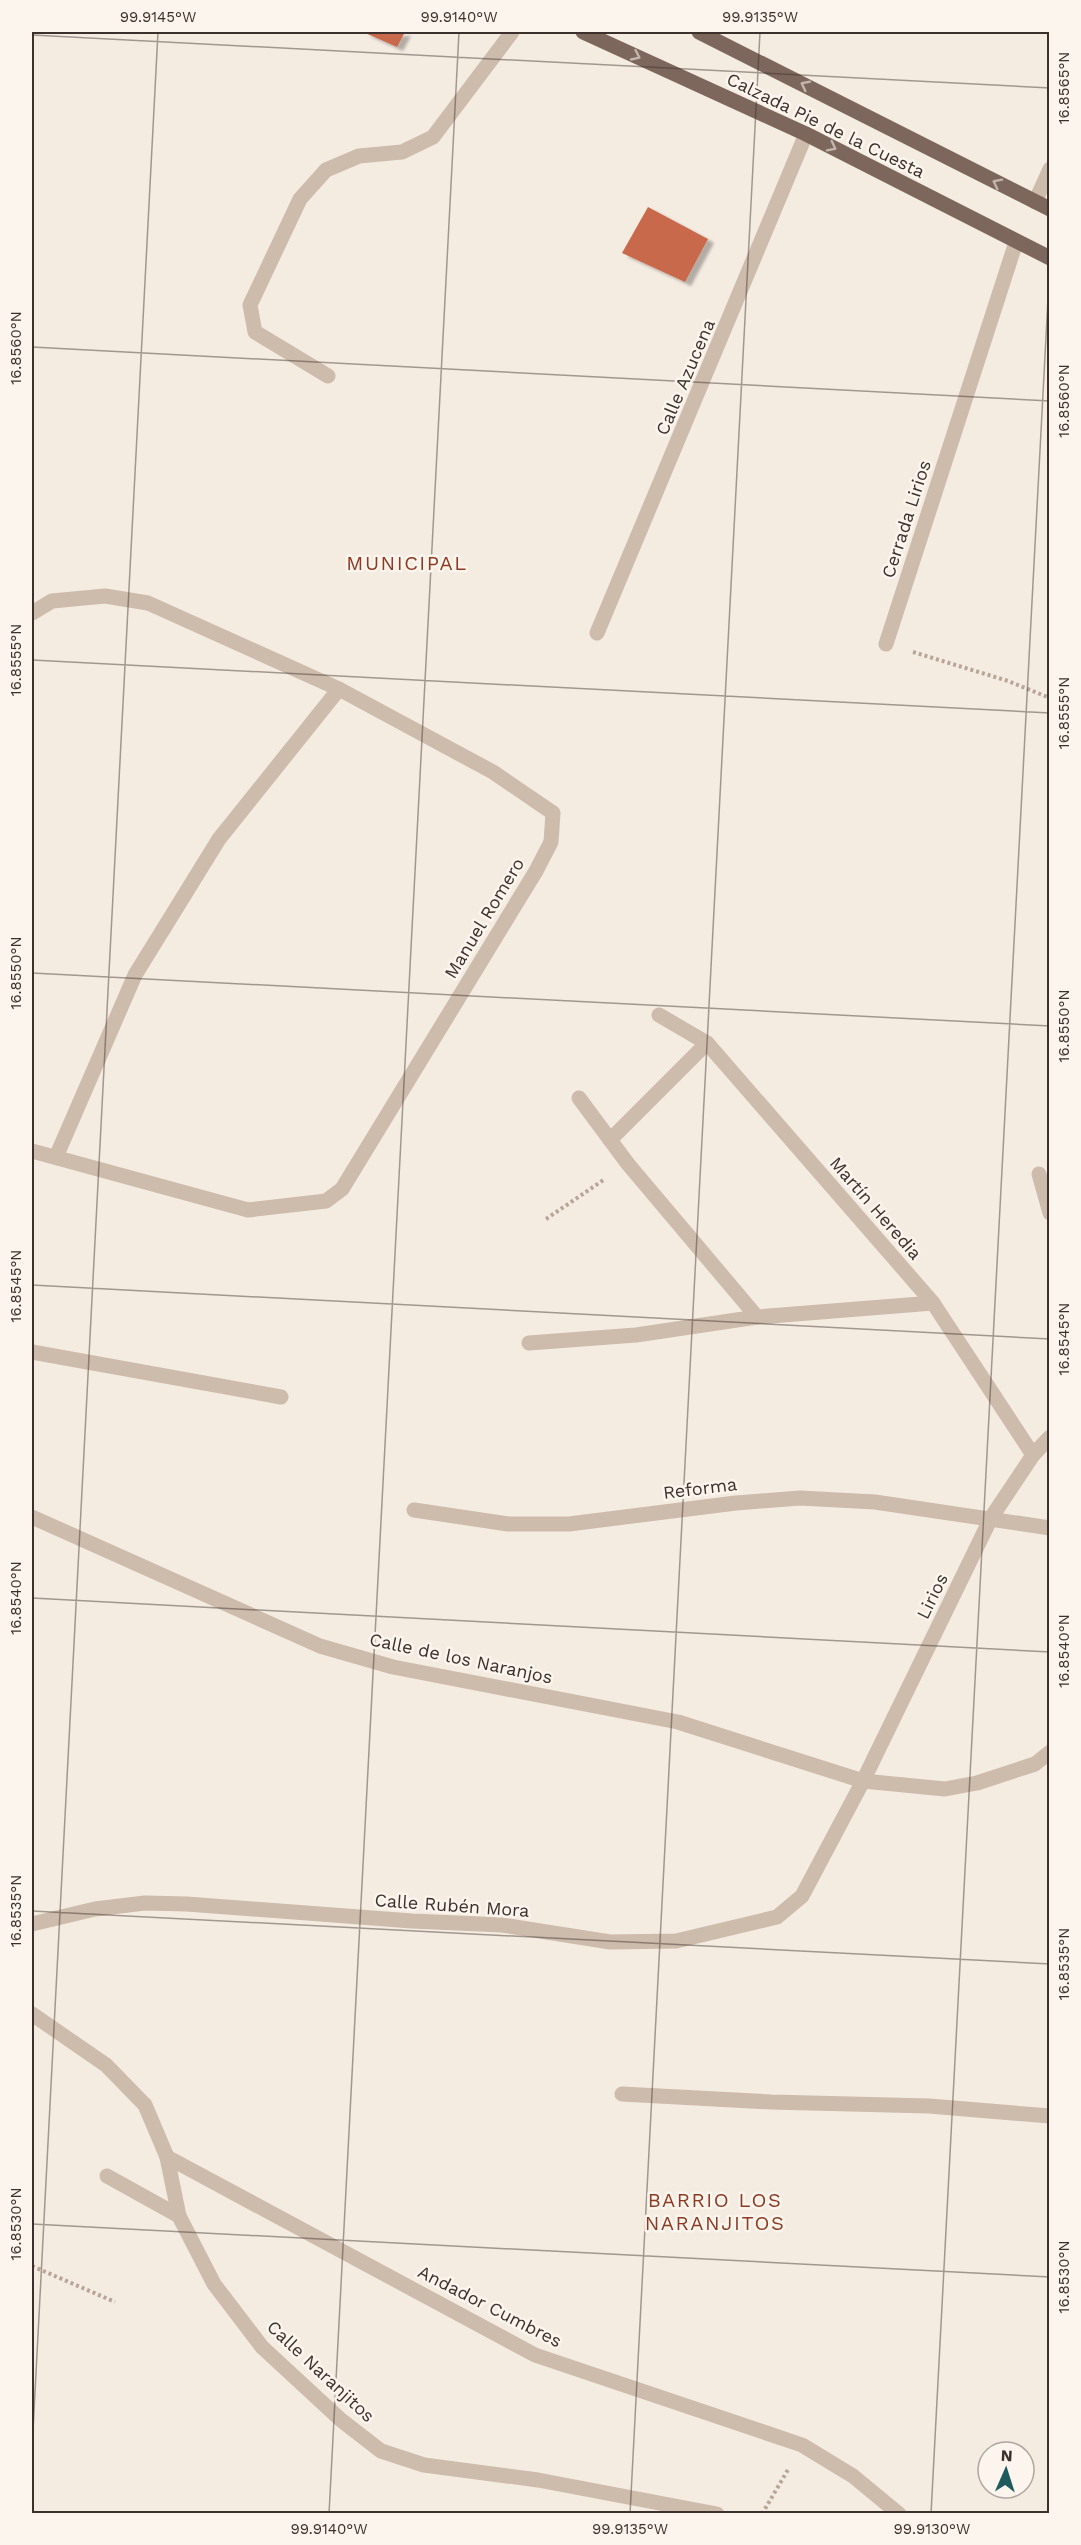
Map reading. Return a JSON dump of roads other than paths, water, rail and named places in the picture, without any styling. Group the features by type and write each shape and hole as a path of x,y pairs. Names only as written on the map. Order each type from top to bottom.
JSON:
{"main road":[{"name":"Calzada Pie de la Cuesta","path":"583,32 806,134 1050,258"},
{"name":"Calzada Pie de la Cuesta","path":"699,32 1050,209"}],"street":[{"path":"328,376 255,332 250,305 300,199 326,170 359,156 402,152 433,136 512,32"},
{"name":"Calle Azucena","path":"597,633 806,134"},
{"path":"1035,202 1050,169"},
{"name":"Cerrada Lirios","path":"886,644 1016,242"},
{"name":"Manuel Romero","path":"32,613 52,601 105,596 148,603 339,689 476,762 553,813 550,842 536,871 342,1189 326,1201 248,1210 32,1151"},
{"path":"56,1157 135,975 219,839 339,689"},
{"name":"Martín Heredia","path":"660,1015 707,1043 933,1303 1033,1455"},
{"path":"610,1140 707,1043"},
{"path":"579,1098 628,1164 757,1317"},
{"path":"1039,1174 1050,1213"},
{"path":"529,1343 636,1335 757,1317 933,1303"},
{"path":"32,1352 280,1397"},
{"name":"Lirios","path":"863,1781 992,1518 1033,1455 1050,1437"},
{"name":"Reforma","path":"414,1510 508,1524 569,1524 736,1503 800,1498 875,1502 1050,1528"},
{"name":"Calle de los Naranjos","path":"32,1517 320,1646 393,1667 678,1722 863,1781 945,1789 977,1783 1035,1764 1050,1752"},
{"name":"Calle Rubén Mora","path":"32,1924 95,1909 145,1903 187,1904 412,1921 502,1925 610,1942 676,1941 777,1917 802,1896 863,1781"},
{"name":"Calle Naranjitos","path":"32,2014 106,2066 145,2105 167,2157 179,2216 214,2284 262,2347 341,2421 381,2451 424,2465 538,2480 717,2514"},
{"path":"622,2094 771,2102 929,2106 1050,2116"},
{"name":"Andador Cumbres","path":"167,2157 535,2355 802,2445 853,2476 899,2514"},
{"path":"107,2176 179,2216"}],"district":[{"name":"MUNICIPAL","path":"407,563"},
{"name":"BARRIO LOS NARANJITOS","path":"715,2212"}]}
